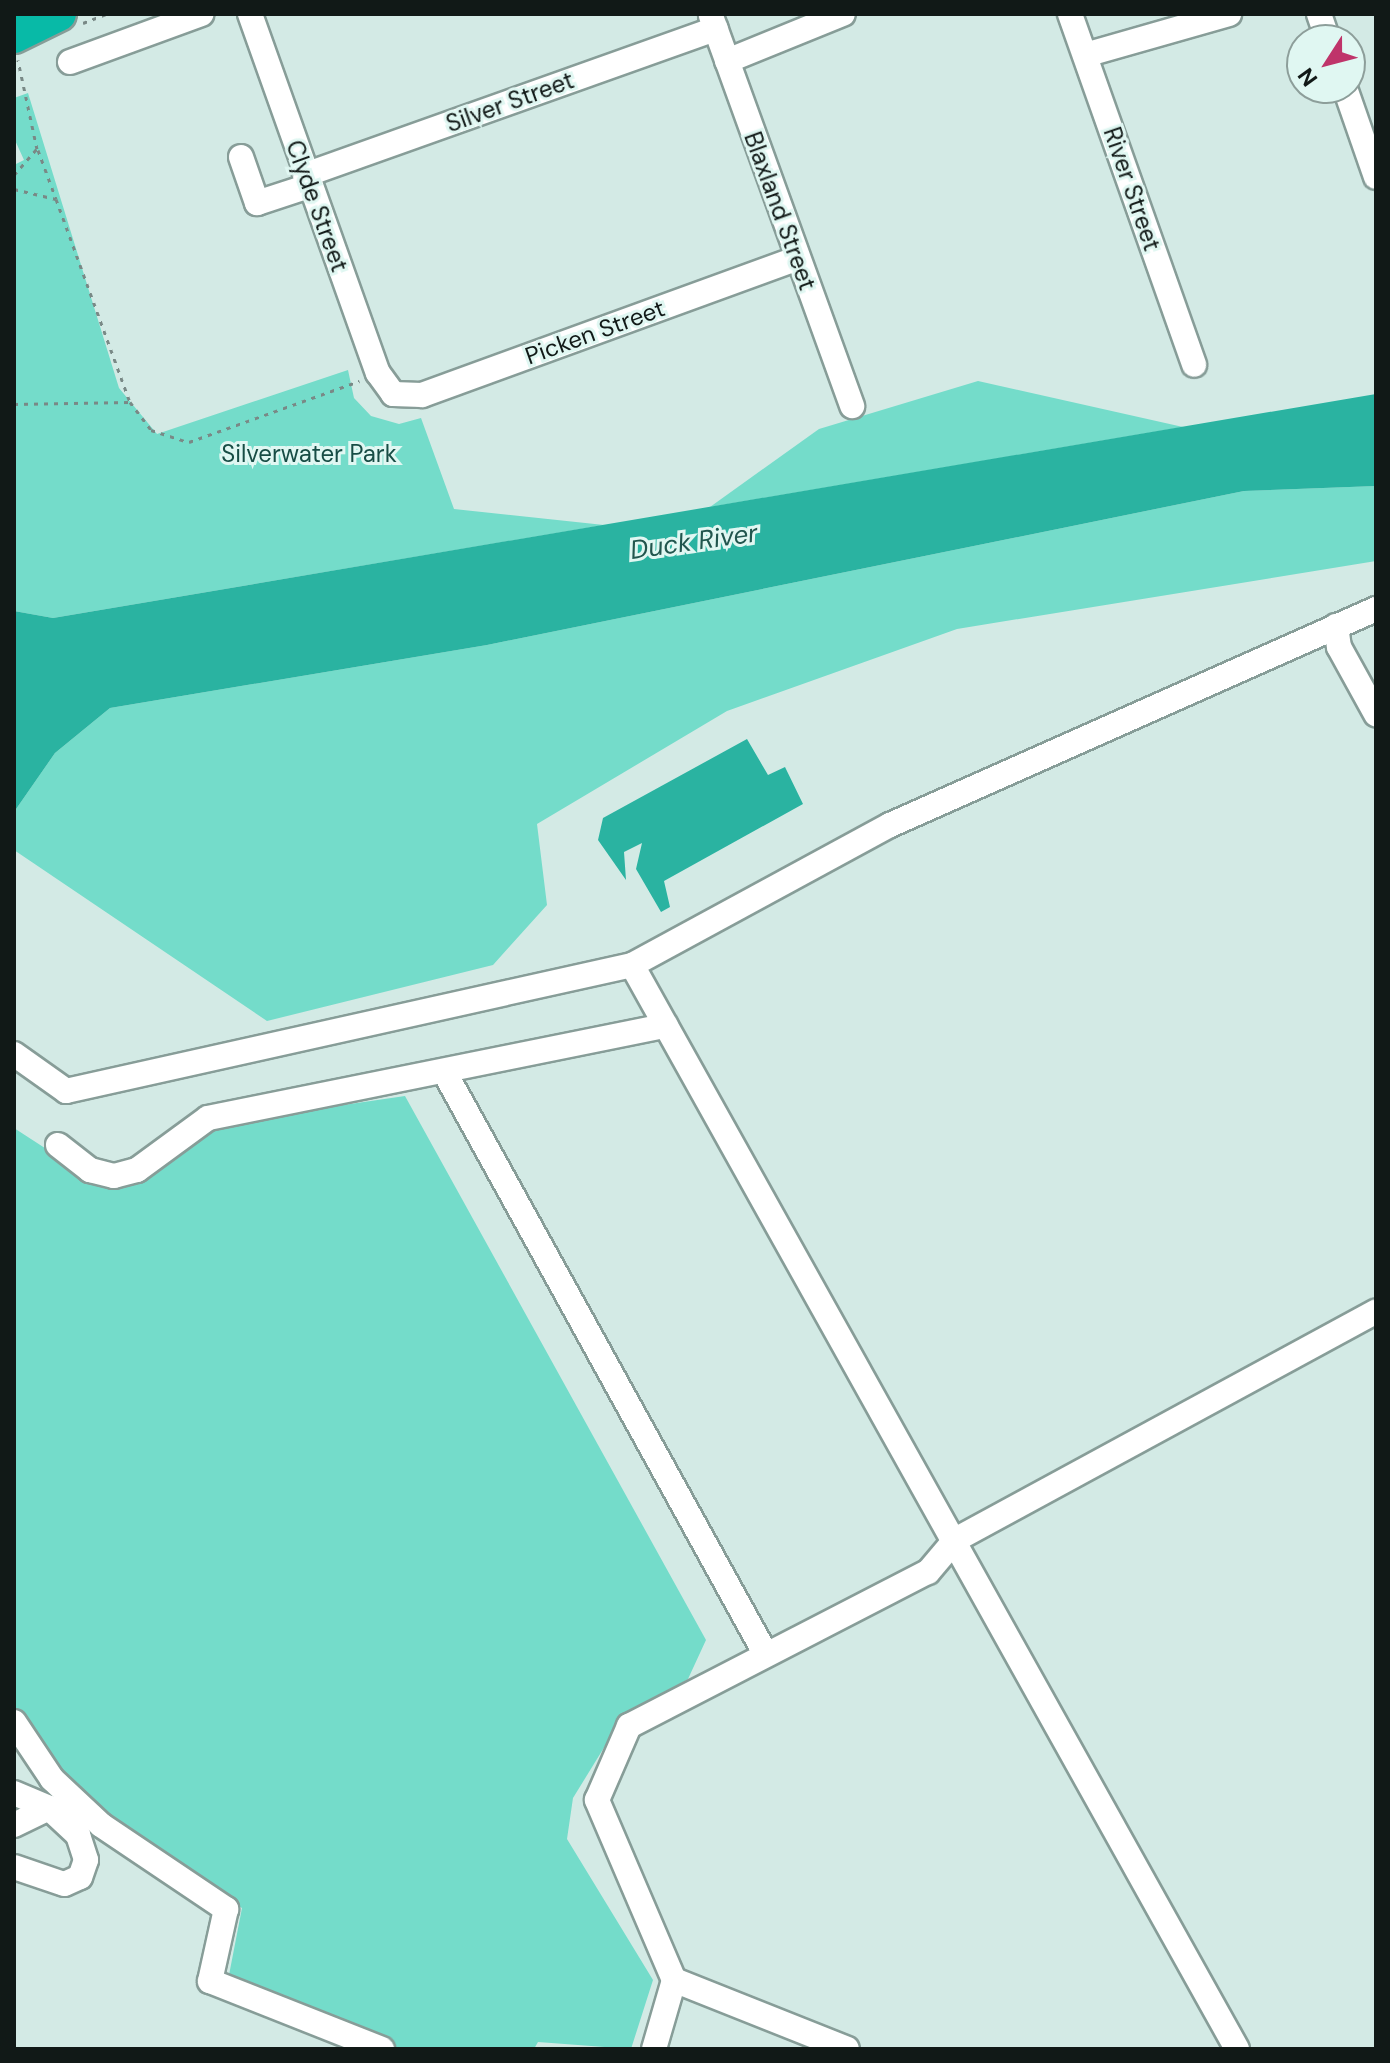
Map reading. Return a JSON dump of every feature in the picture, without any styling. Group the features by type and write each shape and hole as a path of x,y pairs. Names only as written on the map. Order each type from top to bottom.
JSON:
{"highway":[{"path":"16,44 59,14"}],"street":[{"path":"70,62 201,14"},
{"name":"Clyde Street","path":"250,14 378,373 393,394"},
{"path":"727,61 843,14"},
{"name":"River Street","path":"1070,14 1194,365"},
{"path":"1085,55 1229,14"},
{"name":"Silver Street","path":"241,157 257,203 307,180 713,21"},
{"name":"Blaxland Street","path":"713,21 796,259 852,406"},
{"path":"1351,104 1375,169"},
{"name":"Picken Street","path":"393,394 422,395 796,259"},
{"path":"14,1054 66,1091 632,965 890,825 1338,636 1376,609"},
{"path":"1338,636 1372,706"},
{"path":"632,965 1237,2049"},
{"path":"58,1145 90,1170 114,1176 137,1170 208,1118 445,1073 666,1026"},
{"path":"445,1073 764,1651"},
{"path":"654,2049 674,1980 597,1800 629,1726 764,1651 928,1572 955,1540 1376,1311"},
{"path":"14,1722 52,1779 101,1825 226,1909 210,1981 382,2049"},
{"path":"14,1793 49,1808 81,1840 84,1873 58,1884 14,1867"},
{"path":"14,1825 49,1808"},
{"path":"674,1980 847,2049"}],"path":[{"path":"16,44 37,149 130,402 151,430 189,442 378,373"},
{"path":"14,175 37,149"},
{"path":"14,189 56,199"},
{"path":"14,404 130,402"}],"green space":[{"name":"Silverwater Park","path":"28,93 119,388 157,434 348,370 354,398 371,416 399,424 421,418 454,509 604,525 53,618 14,611 14,165 24,160 14,138 14,98"},
{"path":"978,381 1183,427 710,507 819,429"},
{"path":"1376,486 1376,561 957,629 727,711 537,824 547,905 493,965 267,1021 14,850 14,812 55,753 110,708 487,645 1244,491"},
{"path":"405,1096 706,1640 688,1679 621,1720 573,1798 567,1839 653,1980 631,2049 538,2042 534,2049 399,2049 229,1975 242,1908 157,1860 35,1745 14,1707 14,1128 88,1176 199,1126"}],"water":[{"name":"Duck River","path":"1376,394 1376,486 1244,491 487,645 110,708 55,753 14,812 14,611 53,618"},
{"path":"747,739 768,775 785,767 803,804 664,881 670,907 661,912 636,869 642,843 624,852 626,880 598,840 603,818"}]}
